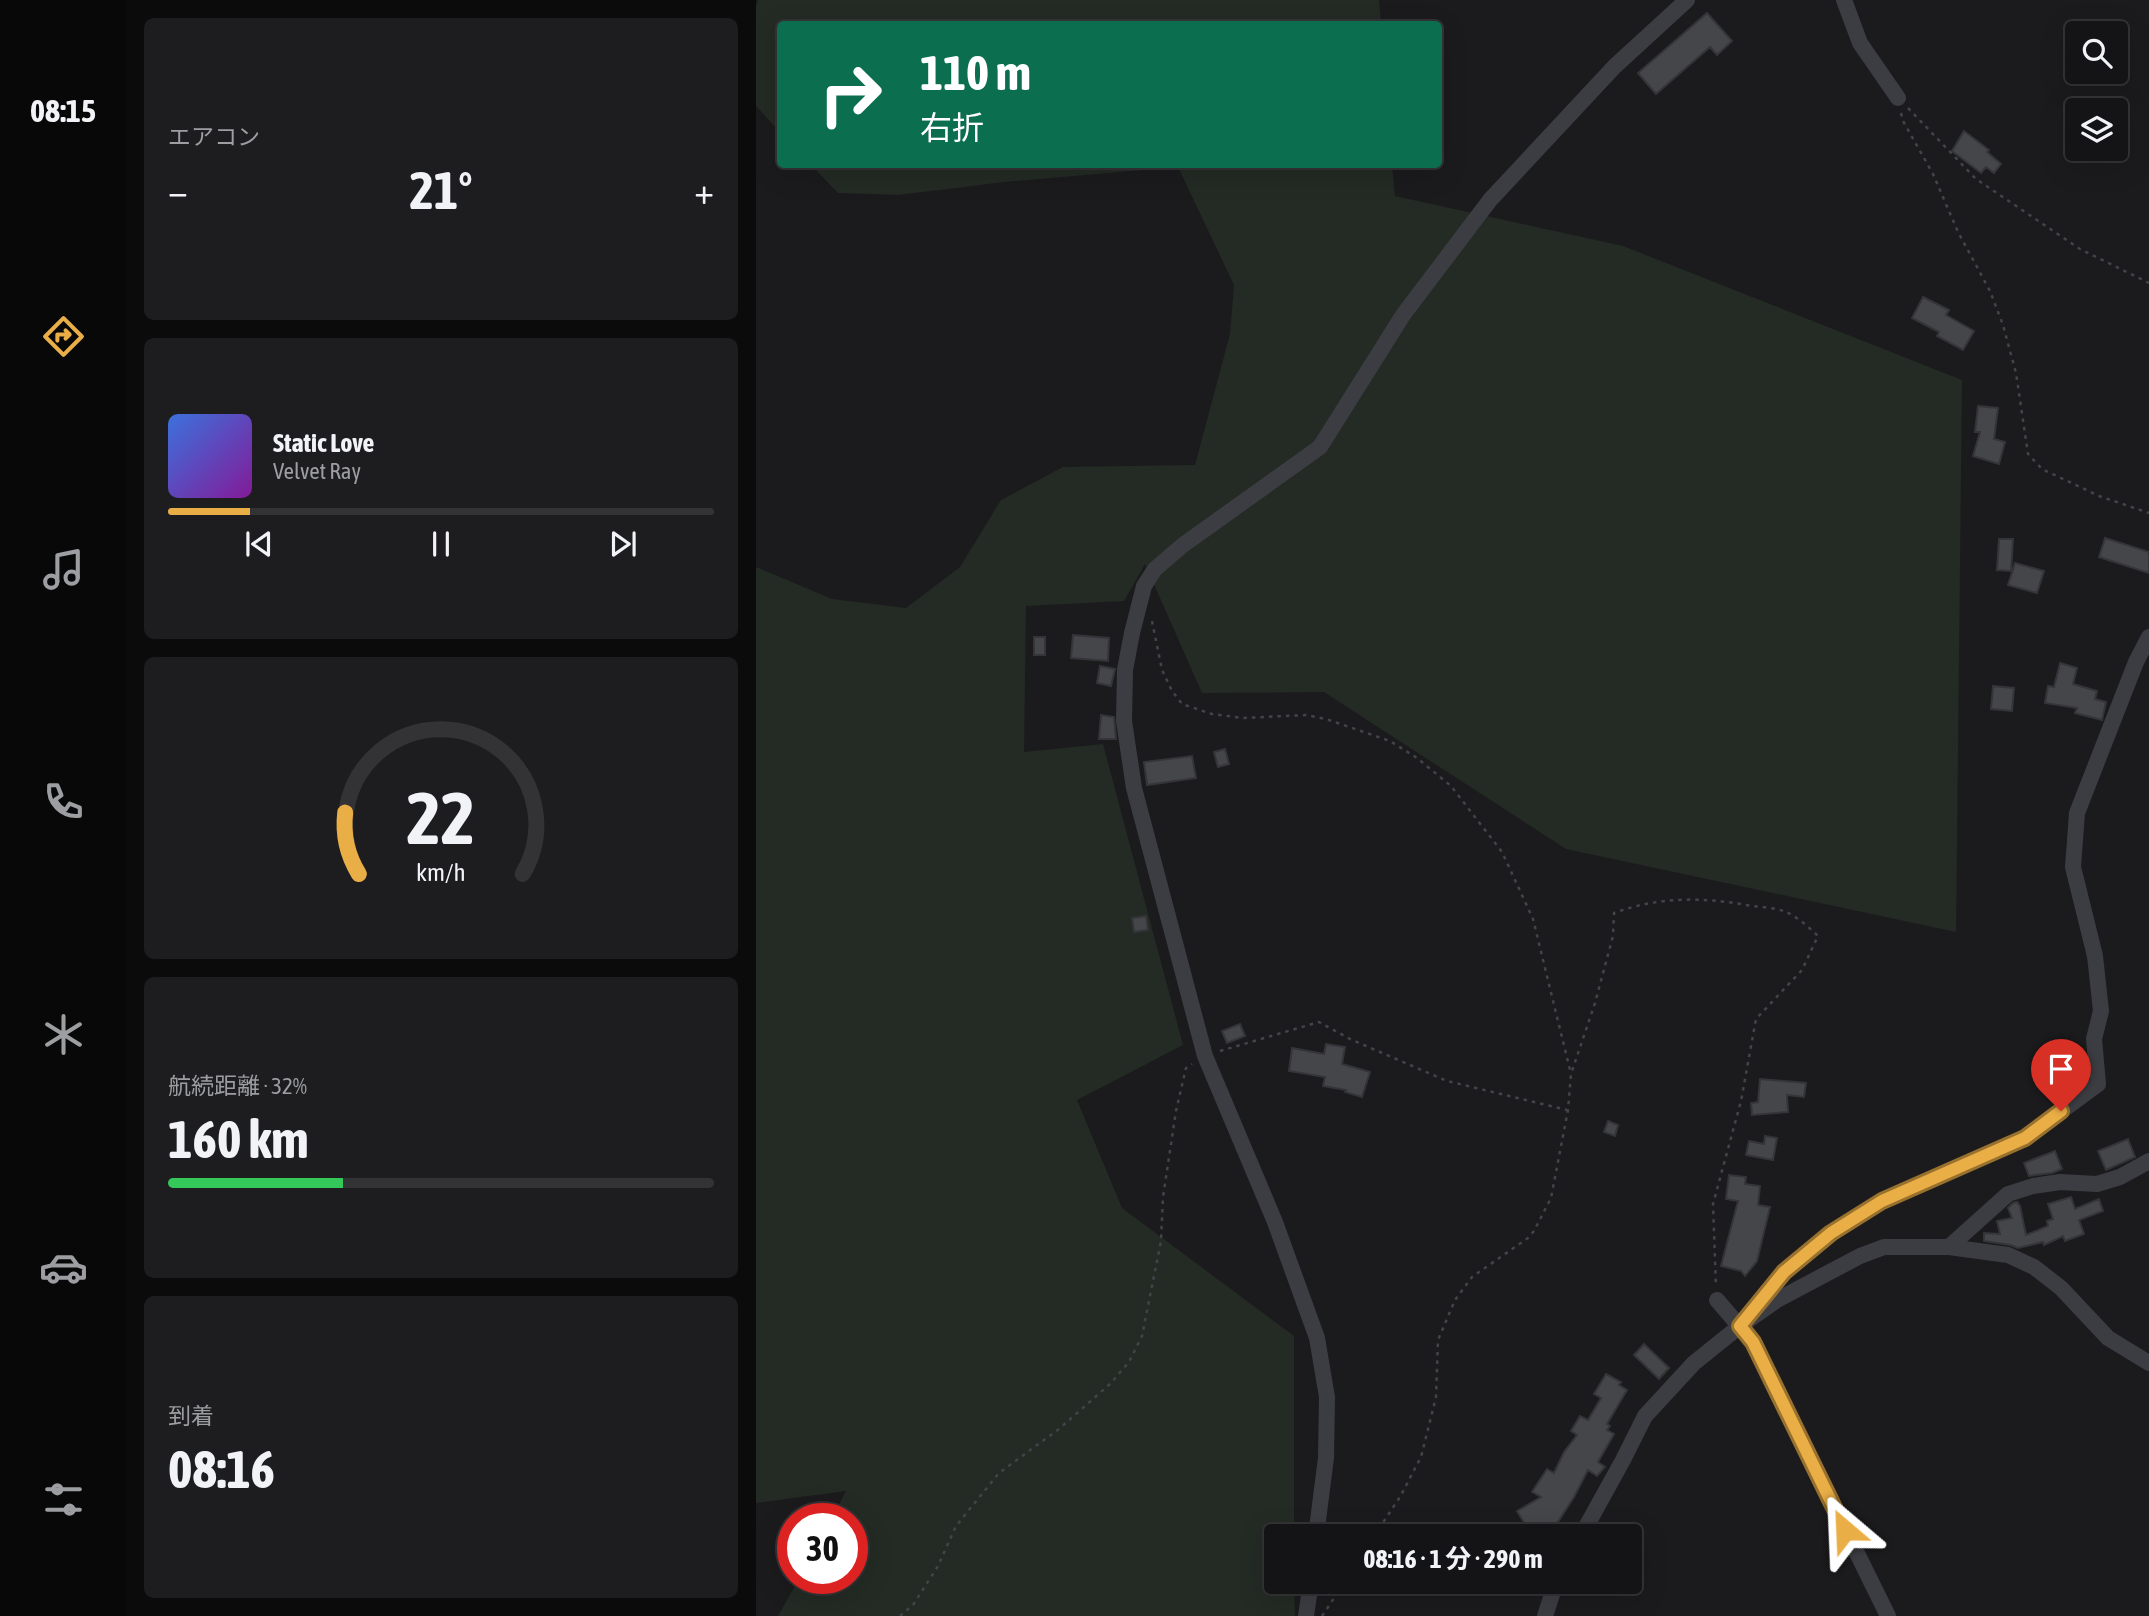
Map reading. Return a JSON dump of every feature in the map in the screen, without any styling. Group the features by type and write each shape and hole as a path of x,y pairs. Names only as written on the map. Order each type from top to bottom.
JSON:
{"street":[{"path":"1318,1524 1326,1458 1327,1397 1317,1338 1275,1222 1205,1056 1134,788 1124,721 1125,670 1132,633 1144,586 1155,569 1183,545 1320,447 1403,315 1490,200 1615,66 1687,0"},
{"path":"1844,0 1860,43 1898,99"},
{"path":"1740,1326 1784,1272 1831,1233 1882,1201 2025,1138 2098,1084 2094,1039 2101,1011 2095,956 2073,867 2077,813 2136,663 2149,637"},
{"path":"1949,1247 2008,1194 2033,1186 2060,1182 2097,1184 2120,1177 2149,1161"},
{"path":"1588,1524 1645,1416 1665,1391 1694,1363 1777,1300 1860,1256 1884,1247 1949,1247 2007,1255 2034,1267 2061,1289 2108,1338 2149,1363"},
{"path":"1717,1300 1753,1342 1888,1616"},
{"path":"1306,1616 1309,1594"},
{"path":"1545,1616 1552,1594"}],"path":[{"path":"1898,99 1976,178 2080,249 2149,283"},
{"path":"1898,99 1903,121 1933,174 1958,232 1990,291 2003,325 2016,373 2028,454 2042,469 2099,496 2149,513"},
{"path":"1149,610 1162,670 1182,704 1213,714 1244,718 1306,715 1326,719 1390,741 1417,758 1451,786 1502,852 1533,919 1572,1074"},
{"path":"1382,1524 1421,1457 1436,1397 1438,1339 1455,1300 1472,1276 1528,1238 1551,1198 1572,1074 1613,936 1614,913 1632,906 1674,899 1716,899 1784,911 1818,936 1802,970 1756,1019 1741,1101 1713,1203 1717,1300"},
{"path":"900,1616 913,1605 938,1566 956,1525 999,1474 1059,1429 1110,1384 1129,1362 1142,1336 1161,1241 1163,1197 1176,1111 1186,1069 1205,1056 1319,1022 1350,1039 1447,1080 1568,1110"},
{"path":"1322,1616 1337,1594"}],"shaded area":[{"path":"758,0 1379,0 1381,21 777,21 777,129 756,106"},
{"path":"814,168 1166,168 1004,182 898,195 838,193"},
{"path":"1178,168 1392,168 1395,196 1623,246 1962,380 1956,932 1566,849 1324,692 1202,693 1145,564 1124,601 1026,606 1024,752 1103,744 1183,1045 1077,1100 1122,1208 1294,1336 1294,1524 1264,1524 1264,1594 1294,1594 1295,1616 778,1616 790,1594 868,1594 868,1503 840,1503 846,1491 756,1503 756,567 832,599 906,608 960,567 1001,500 1063,467 1195,465 1230,334 1234,285"}],"building":[{"path":"1707,13 1732,41 1717,55 1710,47 1656,94 1638,73"},
{"path":"1964,131 1989,150 1987,152 2001,164 1994,173 1986,167 1981,173 1952,151"},
{"path":"1923,297 1949,310 1946,315 1974,331 1963,350 1937,336 1939,332 1912,318"},
{"path":"1978,406 1998,408 1994,439 2005,442 1999,464 1973,456 1980,432 1975,432"},
{"path":"2105,538 2149,552 2149,573 2099,557"},
{"path":"1999,539 2013,539 2011,571 1997,570"},
{"path":"2015,563 2044,571 2037,593 2008,585"},
{"path":"1073,635 1109,638 1108,661 1071,658"},
{"path":"1034,637 1045,637 1045,655 1034,655"},
{"path":"2060,663 2077,668 2073,684 2097,691 2095,699 2106,702 2102,720 2075,713 2077,708 2045,703 2048,686 2054,687"},
{"path":"1100,666 1115,669 1111,686 1097,683"},
{"path":"1993,686 2014,688 2012,711 1991,709"},
{"path":"1101,715 1114,717 1116,739 1099,739"},
{"path":"1225,749 1229,764 1218,767 1214,752"},
{"path":"1192,756 1196,778 1147,785 1144,762"},
{"path":"1146,916 1148,930 1134,932 1132,918"},
{"path":"1240,1024 1245,1036 1227,1043 1222,1031"},
{"path":"1326,1044 1345,1047 1342,1064 1370,1072 1362,1097 1345,1092 1346,1090 1323,1086 1325,1077 1289,1071 1292,1048 1324,1054"},
{"path":"1760,1079 1806,1083 1804,1097 1787,1095 1788,1112 1752,1115 1751,1103 1758,1102"},
{"path":"1608,1121 1618,1125 1615,1136 1604,1132"},
{"path":"1765,1136 1777,1138 1773,1160 1746,1155 1749,1141 1764,1144"},
{"path":"2128,1139 2135,1157 2106,1170 2098,1151"},
{"path":"2055,1151 2062,1169 2029,1176 2024,1163"},
{"path":"1729,1175 1746,1177 1745,1184 1760,1186 1758,1205 1770,1207 1757,1261 1745,1276 1741,1271 1721,1266 1738,1201 1726,1199"},
{"path":"2071,1197 2075,1209 2099,1199 2103,1211 2079,1220 2084,1234 2065,1241 2063,1236 2044,1245 2043,1242 2018,1248 1984,1241 1984,1233 2000,1234 1997,1221 2012,1218 2008,1208 2013,1203 2017,1202 2020,1206 2026,1235 2048,1226 2047,1221 2053,1219 2048,1204"},
{"path":"1644,1344 1669,1368 1659,1379 1634,1355"},
{"path":"1606,1374 1621,1382 1619,1385 1627,1390 1607,1424 1610,1426 1607,1430 1614,1434 1598,1462 1605,1467 1597,1476 1588,1470 1558,1522 1561,1524 1525,1524 1517,1511 1541,1497 1532,1492 1547,1469 1554,1473 1564,1452 1577,1435 1571,1431 1580,1416 1588,1420 1601,1398 1594,1394"}],"route":[{"path":"1845,1530 1753,1342 1740,1326 1784,1272 1831,1233 1882,1201 2025,1138 2061,1111"}]}
